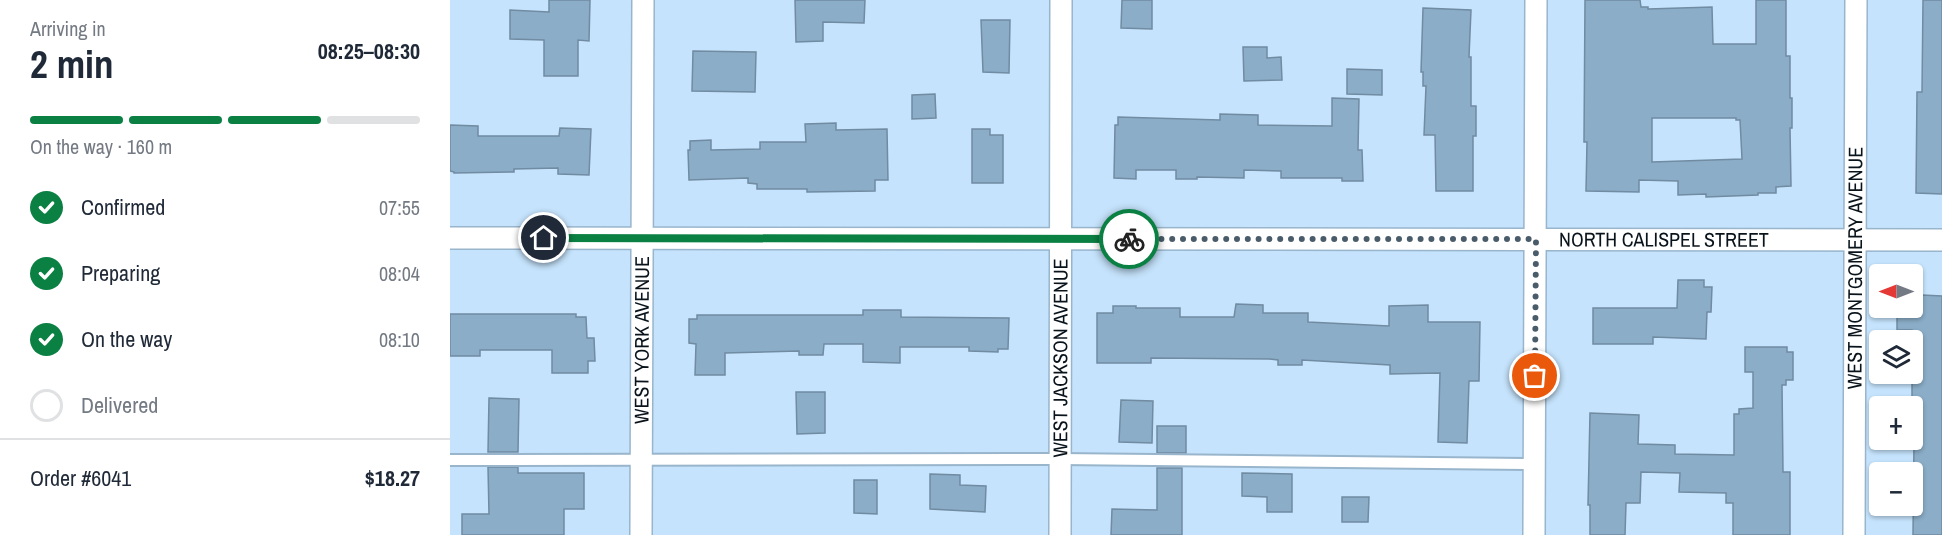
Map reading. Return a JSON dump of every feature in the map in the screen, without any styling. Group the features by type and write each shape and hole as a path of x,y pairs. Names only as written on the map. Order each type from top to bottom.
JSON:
{"street":[{"name":"WEST YORK AVENUE","path":"641,535 643,0"},
{"name":"WEST JACKSON AVENUE","path":"1060,535 1061,0"},
{"path":"1534,535 1536,0"},
{"name":"WEST MONTGOMERY AVENUE","path":"1854,535 1856,0"},
{"name":"NORTH CALISPEL STREET","path":"450,238 1942,240"}],"lane":[{"path":"450,460 1060,459 1535,464"}],"building":[{"path":"549,0 590,0 589,41 578,40 578,76 544,76 544,40 510,39 510,10 549,12"},
{"path":"795,0 865,0 864,23 823,22 823,41 796,42"},
{"path":"1122,0 1152,0 1152,29 1121,28"},
{"path":"1585,0 1640,0 1641,7 1648,7 1648,9 1712,7 1713,44 1756,44 1756,0 1786,0 1786,56 1790,56 1790,98 1792,98 1791,186 1776,187 1776,193 1706,197 1706,194 1678,195 1678,181 1639,180 1639,192 1586,191 1587,142 1584,142","holes":["1652,118 1736,118 1740,120 1742,159 1652,162"]},
{"path":"1923,0 1942,0 1942,194 1916,193 1917,92 1922,92"},
{"path":"1423,8 1471,10 1469,57 1471,57 1471,106 1476,106 1476,136 1473,136 1473,191 1436,191 1435,135 1424,135 1426,86 1423,86 1423,72 1421,72"},
{"path":"981,20 1010,20 1009,73 983,72"},
{"path":"1243,47 1267,47 1267,58 1281,57 1282,80 1244,81"},
{"path":"693,51 756,52 755,92 692,91"},
{"path":"1347,69 1382,70 1382,95 1347,94"},
{"path":"935,94 936,118 912,119 912,95"},
{"path":"1332,98 1359,99 1358,150 1362,150 1363,181 1342,181 1342,178 1281,178 1281,171 1244,170 1244,178 1176,179 1176,170 1136,170 1136,179 1114,178 1115,125 1118,125 1118,117 1220,120 1220,114 1258,115 1258,125 1332,126"},
{"path":"836,123 836,130 887,129 888,180 875,180 875,191 807,192 807,189 757,189 757,184 748,183 748,178 689,180 690,141 711,140 711,150 760,149 760,142 806,142 805,124"},
{"path":"450,125 478,126 478,136 559,136 560,128 591,129 589,175 558,174 558,168 514,169 514,172 454,173 450,171"},
{"path":"972,129 990,129 990,135 1003,135 1003,183 972,183"},
{"path":"1678,280 1704,280 1704,287 1712,287 1711,312 1707,312 1706,339 1653,337 1653,344 1593,344 1593,308 1677,308"},
{"path":"1923,295 1942,296 1942,535 1913,535 1913,516 1923,516 1923,462 1914,462 1914,450 1923,450 1923,396 1912,396 1912,384 1923,384 1923,330 1897,330 1897,318 1923,318"},
{"path":"1236,304 1263,305 1263,313 1308,313 1308,322 1389,326 1389,306 1428,305 1428,322 1480,322 1479,381 1469,381 1467,443 1438,442 1440,373 1390,374 1390,365 1302,360 1302,365 1278,365 1278,360 1269,359 1151,358 1151,363 1097,363 1097,313 1113,313 1113,306 1180,308 1180,317 1234,317"},
{"path":"863,310 901,310 901,317 1009,318 1008,349 998,349 998,352 969,351 969,347 900,347 900,363 863,362 863,344 824,344 823,355 799,355 799,351 725,353 725,375 695,375 696,344 689,343 689,319 697,319 697,315 863,315"},
{"path":"450,314 576,314 576,317 586,317 587,338 594,338 595,361 588,361 588,373 552,373 552,350 480,350 480,356 450,356"},
{"path":"1745,347 1787,347 1787,352 1793,352 1793,380 1786,380 1786,385 1782,385 1783,472 1790,472 1790,535 1733,535 1733,503 1726,503 1726,493 1679,492 1680,473 1641,472 1640,503 1626,503 1625,535 1590,535 1590,505 1588,505 1590,413 1639,415 1638,444 1675,445 1675,454 1734,455 1734,414 1739,414 1739,409 1753,408 1753,372 1745,372"},
{"path":"796,392 825,392 825,433 797,434"},
{"path":"489,398 519,399 518,452 488,452"},
{"path":"1121,400 1153,401 1152,443 1119,442"},
{"path":"1157,426 1186,426 1186,453 1157,453"},
{"path":"488,467 518,467 518,473 584,473 584,509 564,509 564,535 462,535 462,514 489,514"},
{"path":"1157,468 1182,468 1182,535 1111,535 1112,509 1157,510"},
{"path":"1242,473 1292,474 1292,512 1267,512 1267,497 1242,496"},
{"path":"930,474 960,475 960,485 986,486 985,512 930,509"},
{"path":"854,480 877,480 877,514 854,513"},
{"path":"1342,497 1369,497 1368,522 1342,522"}],"way so far":[{"path":"1129,239 1536,239 1535,376"}],"route":[{"path":"544,238 1129,239"}]}
